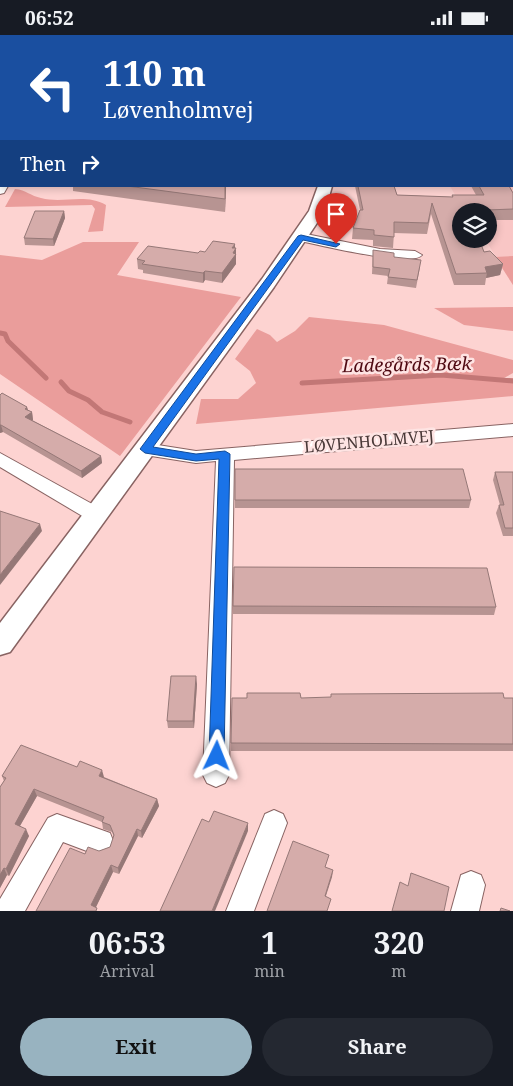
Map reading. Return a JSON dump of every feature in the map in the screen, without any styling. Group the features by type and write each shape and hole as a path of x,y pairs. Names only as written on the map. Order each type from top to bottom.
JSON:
{"street":[{"path":"0,644 301,237 317,211 325,187"},
{"path":"301,237 380,253 415,255"},
{"name":"LØVENHOLMVEJ","path":"145,449 196,457 513,430"},
{"path":"216,775 225,454"},
{"path":"0,459 96,515"},
{"path":"240,911 274,823"},
{"path":"9,911 57,827 100,843"}],"shaded area":[{"path":"451,187 513,187 513,285 490,248 497,248 497,203 460,203"},
{"path":"15,189 49,200 82,199 98,201 106,205 103,231 88,232 95,209 92,205 5,207"},
{"path":"83,242 139,242 117,275 241,297 120,456 0,374 0,255 42,260"},
{"path":"513,256 513,285 495,257"},
{"path":"513,307 513,331 464,325 434,308"},
{"path":"309,317 384,325 513,360 513,373 504,378 513,378 513,396 196,424 201,399 238,399 256,383 250,371 235,359 257,329 270,335 277,342 295,331"}],"building":[{"path":"135,187 225,187 225,199"},
{"path":"358,187 394,187 397,195 453,197 452,195 484,195 480,187 510,187 513,193 513,209 497,210 497,203 452,203 452,248 482,248 484,252 490,251 503,264 485,267 487,273 456,274 432,203 428,223 394,222 394,237 374,235 374,230 353,228 360,210 363,210"},
{"path":"35,211 64,211 53,239 24,238"},
{"path":"213,241 235,244 232,248 236,248 233,253 236,254 222,273 205,271 203,273 142,264 145,261 137,259 148,246 198,253 200,251 205,252"},
{"path":"373,250 394,253 394,257 421,260 417,280 388,277 390,269 373,267"},
{"path":"2,393 27,407 25,409 32,412 25,417 101,456 81,471 0,425 0,395"},
{"path":"235,469 463,469 471,500 235,500"},
{"path":"495,472 513,472 513,528 505,528 499,505 504,505"},
{"path":"0,511 40,524 0,575"},
{"path":"234,567 487,568 496,607 233,606"},
{"path":"171,676 196,676 193,721 167,721"},
{"path":"247,693 300,693 301,698 331,697 331,694 503,693 504,698 513,698 513,744 231,743 232,698 247,698"},
{"path":"21,745 77,767 80,761 102,770 99,776 157,799 141,831 137,829 118,868 111,865 91,905 97,908 96,911 36,911 70,848 85,854 88,847 99,851 110,847 114,835 110,825 102,822 104,817 34,789 15,824 26,829 6,869 4,868 0,875 0,787 6,778 2,776"},
{"path":"214,811 248,823 212,911 160,911 202,819 209,822"},
{"path":"293,841 329,855 325,867 333,870 325,896 331,899 327,911 267,911"},
{"path":"411,873 449,887 444,911 392,911 400,882 408,886"}],"waterway":[{"name":"Ladegårds Bæk","path":"0,333 5,334 8,341 46,378"},
{"name":"Ladegårds Bæk","path":"302,383 441,375 513,381"},
{"name":"Ladegårds Bæk","path":"61,382 69,391 88,400 102,412 130,422"}],"route":[{"path":"217,756 225,454 196,457 145,449 301,237 336,244"}]}
